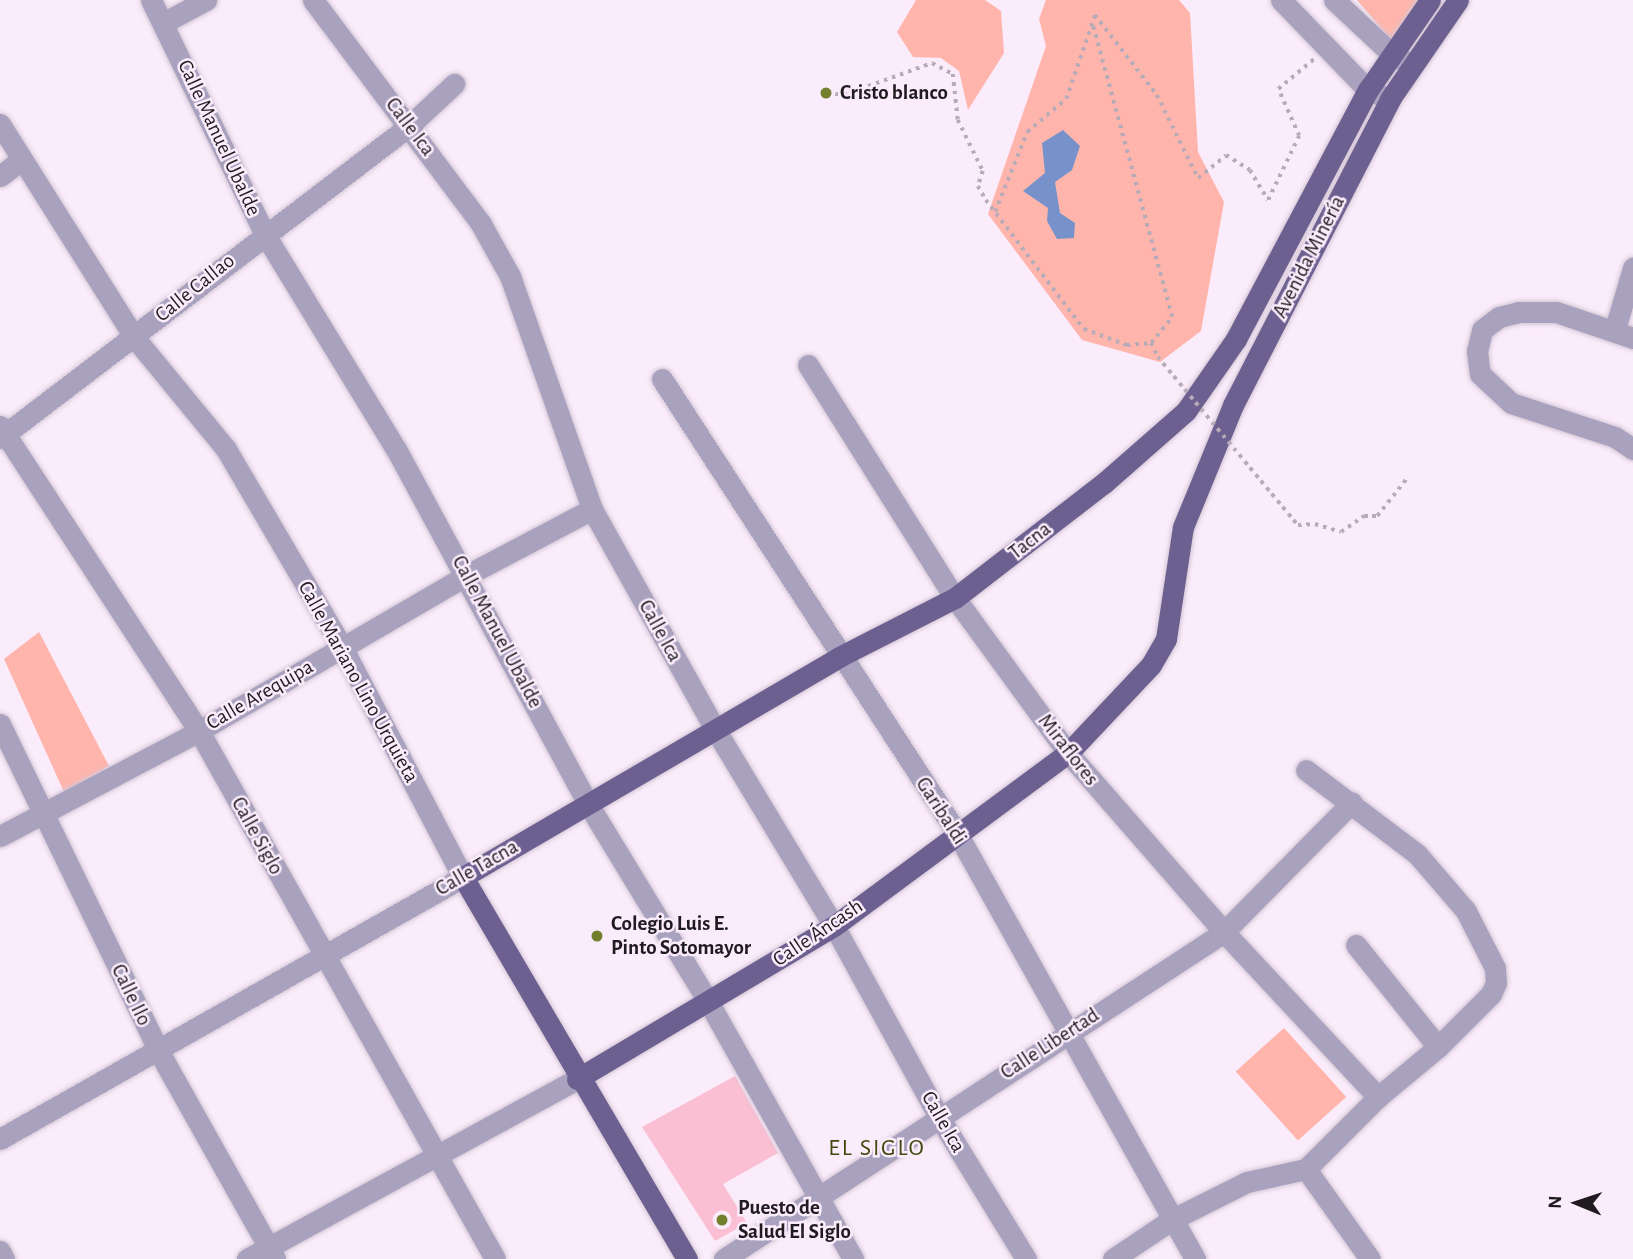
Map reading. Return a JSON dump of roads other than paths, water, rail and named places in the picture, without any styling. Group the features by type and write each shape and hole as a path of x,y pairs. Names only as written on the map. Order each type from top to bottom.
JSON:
{"main road":[{"name":"Avenida Minería","path":"1104,483 1186,411 1236,339 1368,90 1430,0"},
{"name":"Avenida Minería","path":"1183,527 1233,405 1390,99 1458,0"},
{"name":"Tacna","path":"955,598 1104,483"},
{"name":"Calle Áncash","path":"578,1079 834,926 1068,753 1151,665 1166,639 1183,527"},
{"name":"Calle Tacna","path":"463,877 839,657 955,598"},
{"name":"Calle Mariano Lino Urquieta","path":"463,877 578,1079 687,1259"}],"street":[{"name":"Calle Manuel Ubalde","path":"151,0 165,22 264,233 396,449 467,575 588,804 709,1003 817,1202 853,1259"},
{"path":"165,22 206,0"},
{"name":"Calle Ica","path":"313,0 481,223 510,275 592,509 715,729 834,926 939,1117 1026,1259"},
{"path":"1281,0 1368,90 1390,99"},
{"path":"1334,0 1393,55 1414,66"},
{"name":"Calle Callao","path":"2,432 134,337 264,233 409,126 454,84"},
{"name":"Calle Mariano Lino Urquieta","path":"0,124 20,161 134,337 226,449 342,647 463,877"},
{"path":"0,176 20,161"},
{"path":"1633,268 1624,334 1556,312 1519,312 1499,317 1482,330 1477,351 1480,374 1511,403 1615,438 1633,449"},
{"name":"Miraflores","path":"808,365 955,598 1068,753 1224,932 1378,1097"},
{"name":"Garibaldi","path":"662,379 839,657 957,833 1195,1259"},
{"name":"Calle Siglo","path":"2,432 199,731 495,1259"},
{"name":"Calle Arequipa","path":"0,836 199,731 467,575 592,509"},
{"name":"Calle Ilo","path":"0,724 159,1052 272,1254"},
{"path":"1113,1259 1171,1220 1247,1182 1306,1169 1378,1097 1438,1047 1491,994 1495,968 1466,911 1417,854 1352,802 1306,771"},
{"name":"Calle Libertad","path":"724,1259 817,1202 939,1117 1224,932 1352,802"},
{"name":"Calle Tacna","path":"0,1139 159,1052 463,877"},
{"path":"1356,945 1438,1047"},
{"name":"Calle Áncash","path":"247,1259 272,1254 578,1079"},
{"path":"1306,1169 1370,1259"},
{"path":"0,1251 4,1259"}],"water":[{"path":"1063,130 1080,146 1072,170 1055,182 1060,213 1075,223 1074,238 1057,239 1047,221 1048,208 1023,191 1045,173 1042,143"}],"place":[{"name":"Cristo blanco","path":"826,93"},
{"name":"Colegio Luis E. Pinto Sotomayor","path":"597,936"},
{"name":"Puesto de Salud El Siglo","path":"722,1220"}],"district":[{"name":"EL SIGLO","path":"877,1149"}]}
